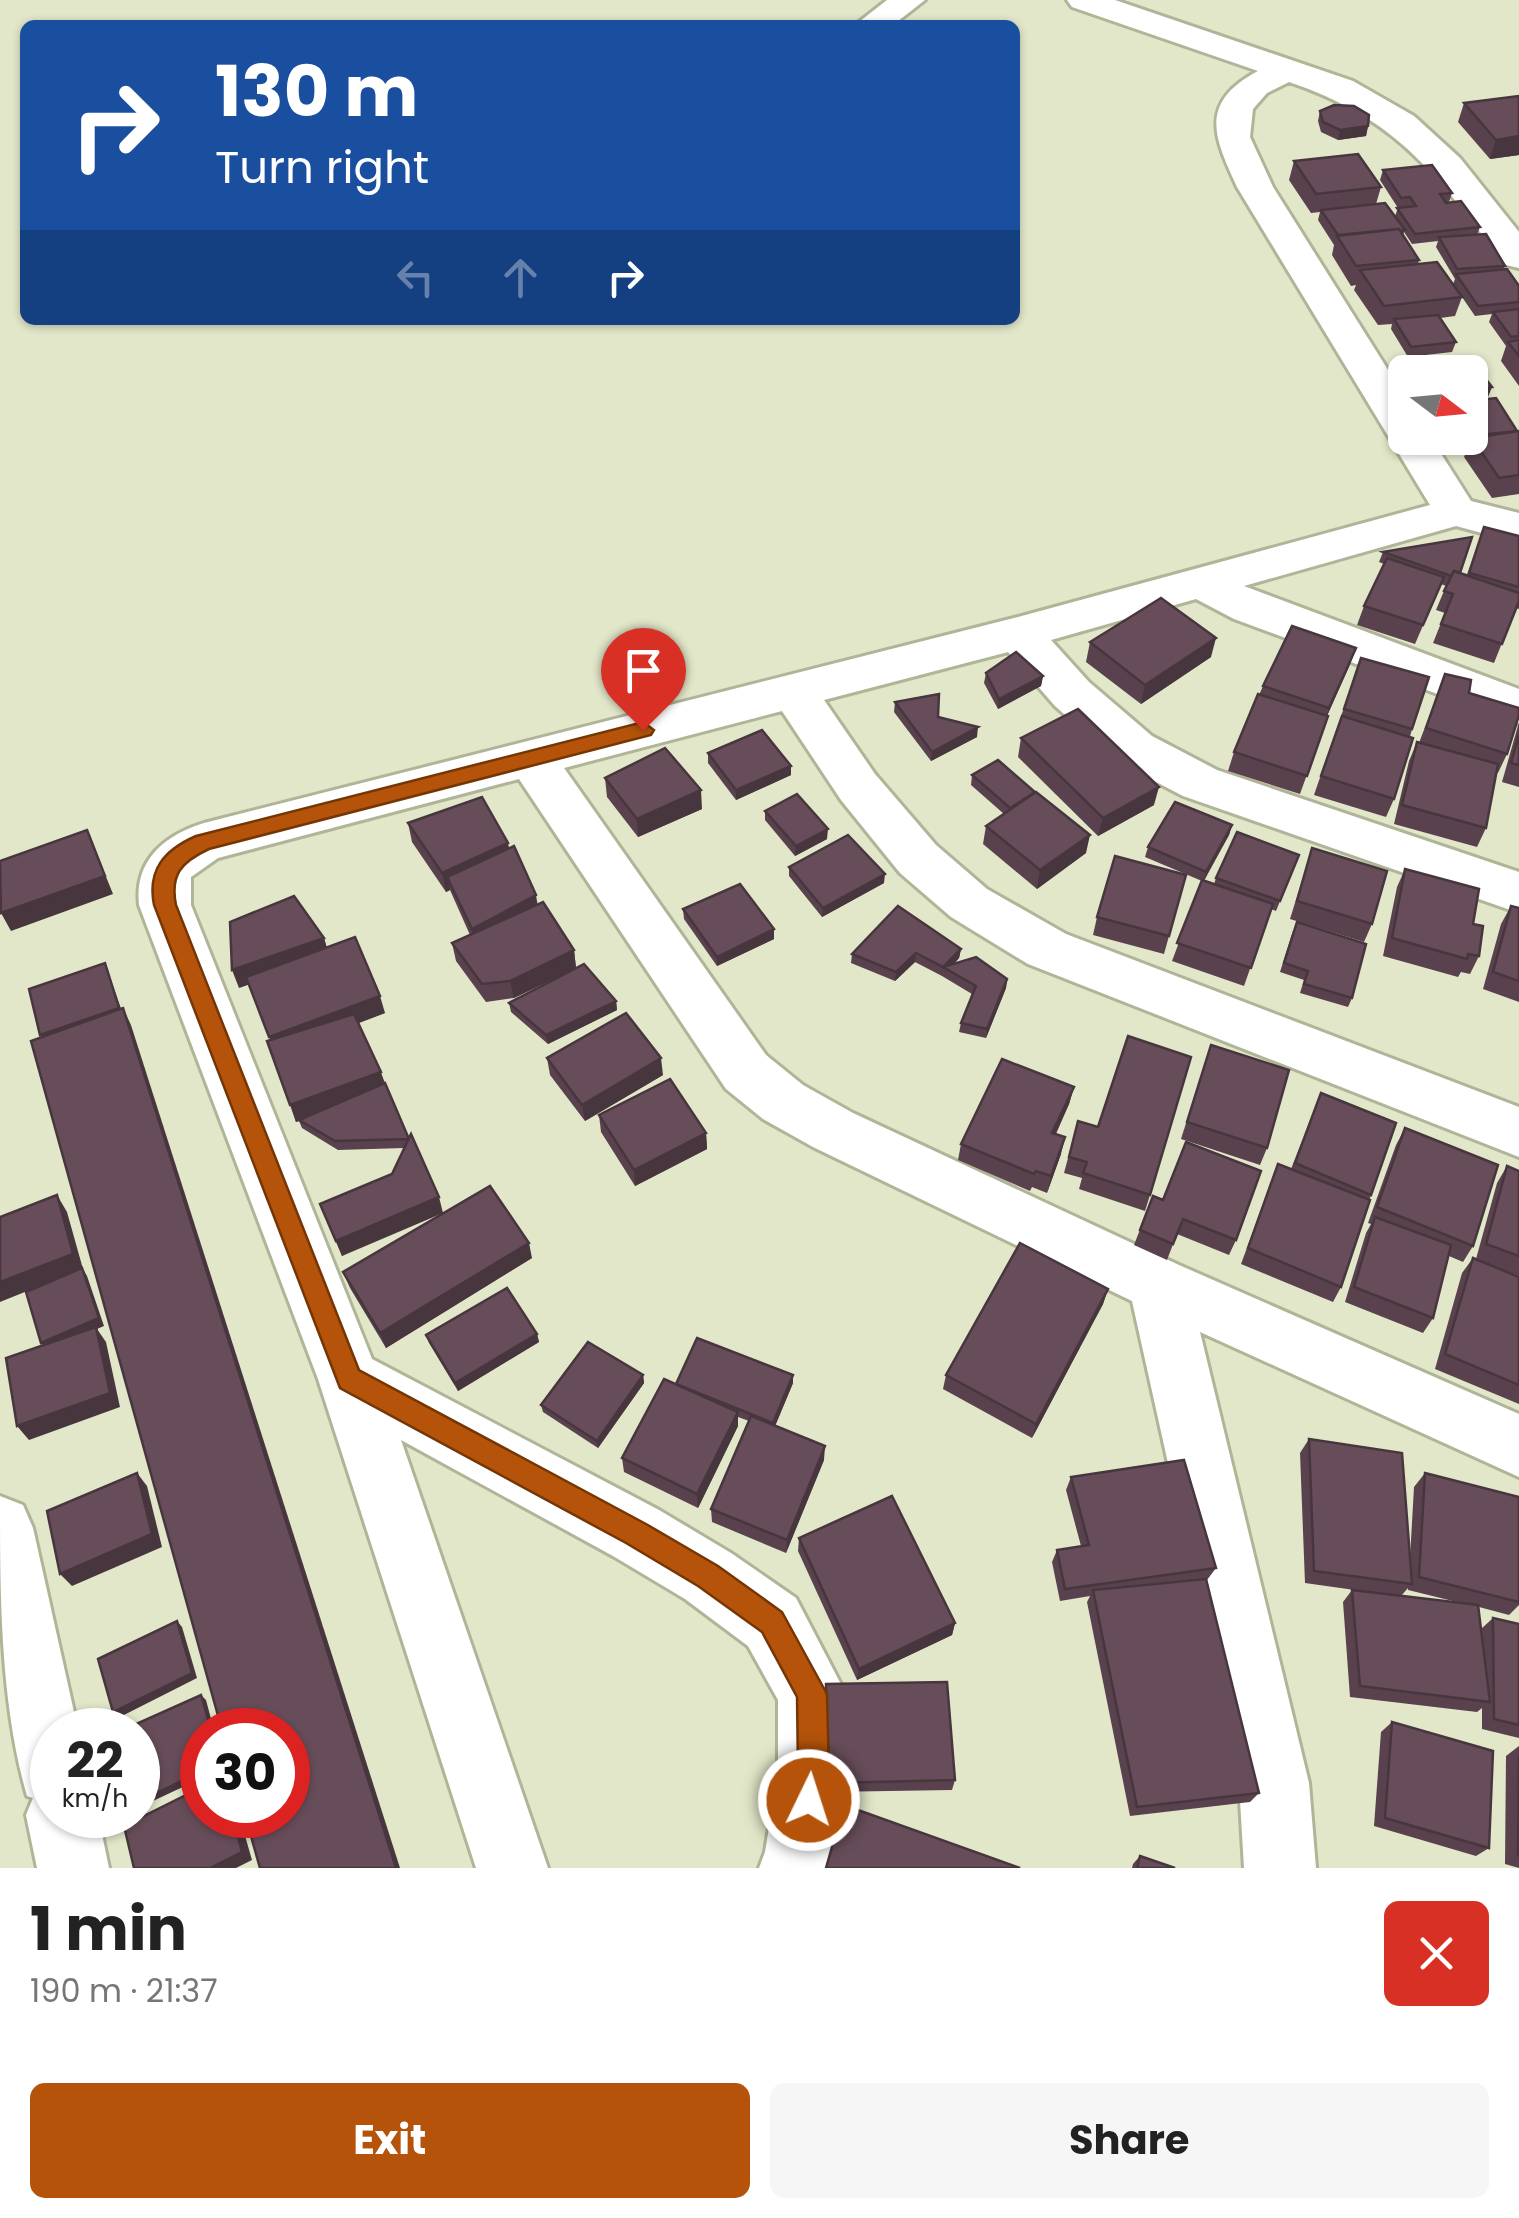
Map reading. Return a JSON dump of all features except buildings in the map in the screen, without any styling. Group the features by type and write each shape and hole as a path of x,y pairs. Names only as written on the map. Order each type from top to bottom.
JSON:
{"street":[{"path":"879,20 909,0"},
{"path":"1083,0 1340,88 1402,123 1447,166 1519,256"},
{"path":"1285,70 1255,86 1236,107 1232,136 1255,186 1388,402"},
{"path":"1421,455 1456,512"},
{"path":"512,1868 349,1379 165,905 161,884 168,865 183,851 204,842 1018,634 1456,512 1519,528"},
{"path":"1201,583 1250,608 1519,707"},
{"path":"1018,634 1072,694 1135,748 1200,783 1519,893"},
{"path":"792,689 858,788 918,859 970,903 1047,949 1519,1132"},
{"path":"532,760 746,1072 783,1102 833,1130 1158,1284 1519,1446"},
{"path":"1158,1284 1274,1783 1280,1868"},
{"path":"349,1379 636,1534 708,1576 772,1622 812,1694 813,1772 801,1855 794,1868"},
{"path":"0,1528 39,1708"},
{"path":"67,1838 74,1868"}],"route":[{"path":"643,730 204,842 183,851 168,865 161,884 165,905 349,1379 636,1534 708,1576 772,1622 812,1694 813,1772 809,1800"}]}
